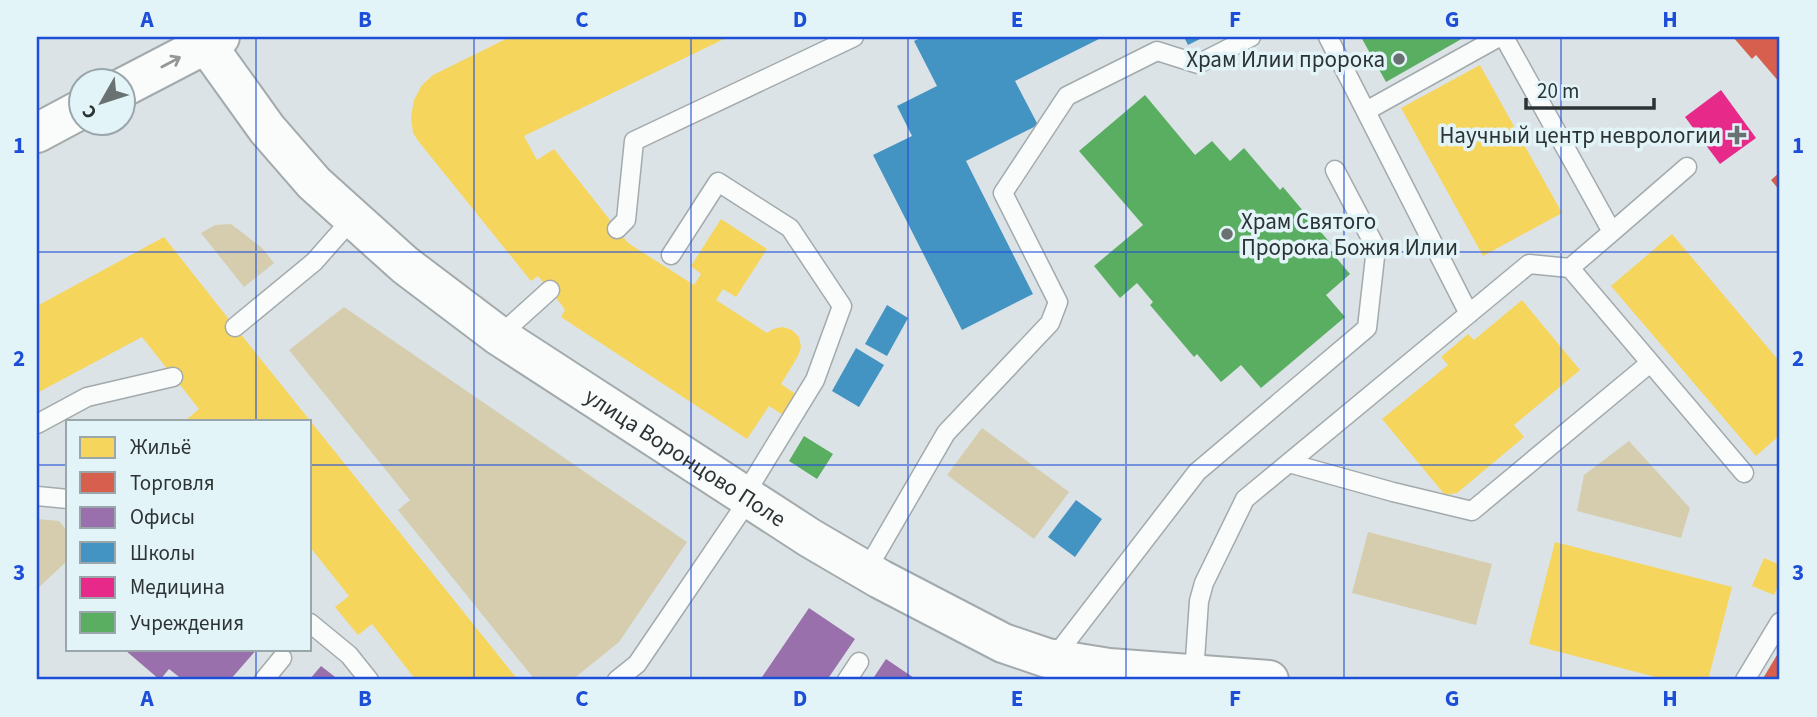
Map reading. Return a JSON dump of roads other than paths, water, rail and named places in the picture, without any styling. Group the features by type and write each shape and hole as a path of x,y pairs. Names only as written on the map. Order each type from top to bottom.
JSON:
{"street":[{"name":"улица Воронцово Поле","path":"213,41 267,128 314,183 405,265 499,336 866,571 1003,643 1053,659 1109,668 1269,680"},
{"path":"136,81 213,41"},
{"path":"37,133 66,117"}],"lane":[{"path":"617,229 626,220 634,141 854,37"},
{"path":"866,571 946,433 1050,323 1058,302 1003,193 1068,96 1157,51 1198,64 1251,37"},
{"path":"1328,37 1469,314"},
{"path":"1366,111 1502,37 1612,232"},
{"path":"1570,268 1687,167"},
{"path":"1053,659 1197,472 1367,328 1376,248 1335,170"},
{"path":"617,680 637,664 747,497 815,380 842,306 790,228 718,182 671,255"},
{"path":"235,327 314,262 352,219"},
{"path":"1201,676 1199,601 1204,583 1245,499 1529,264 1570,268 1744,473"},
{"path":"499,336 550,290"},
{"path":"1289,463 1472,511 1650,363"},
{"path":"37,424 87,397 173,377"},
{"path":"37,496 66,499"},
{"path":"1745,680 1780,622"},
{"path":"312,625 349,655 369,680"},
{"path":"264,680 282,658"},
{"path":"847,680 859,662"}],"place":[{"name":"Храм Илии пророка","path":"1399,59"},
{"name":"Научный центр неврологии","path":"1737,135"},
{"name":"Храм Святого Пророка Божия Илии","path":"1227,234"}]}
